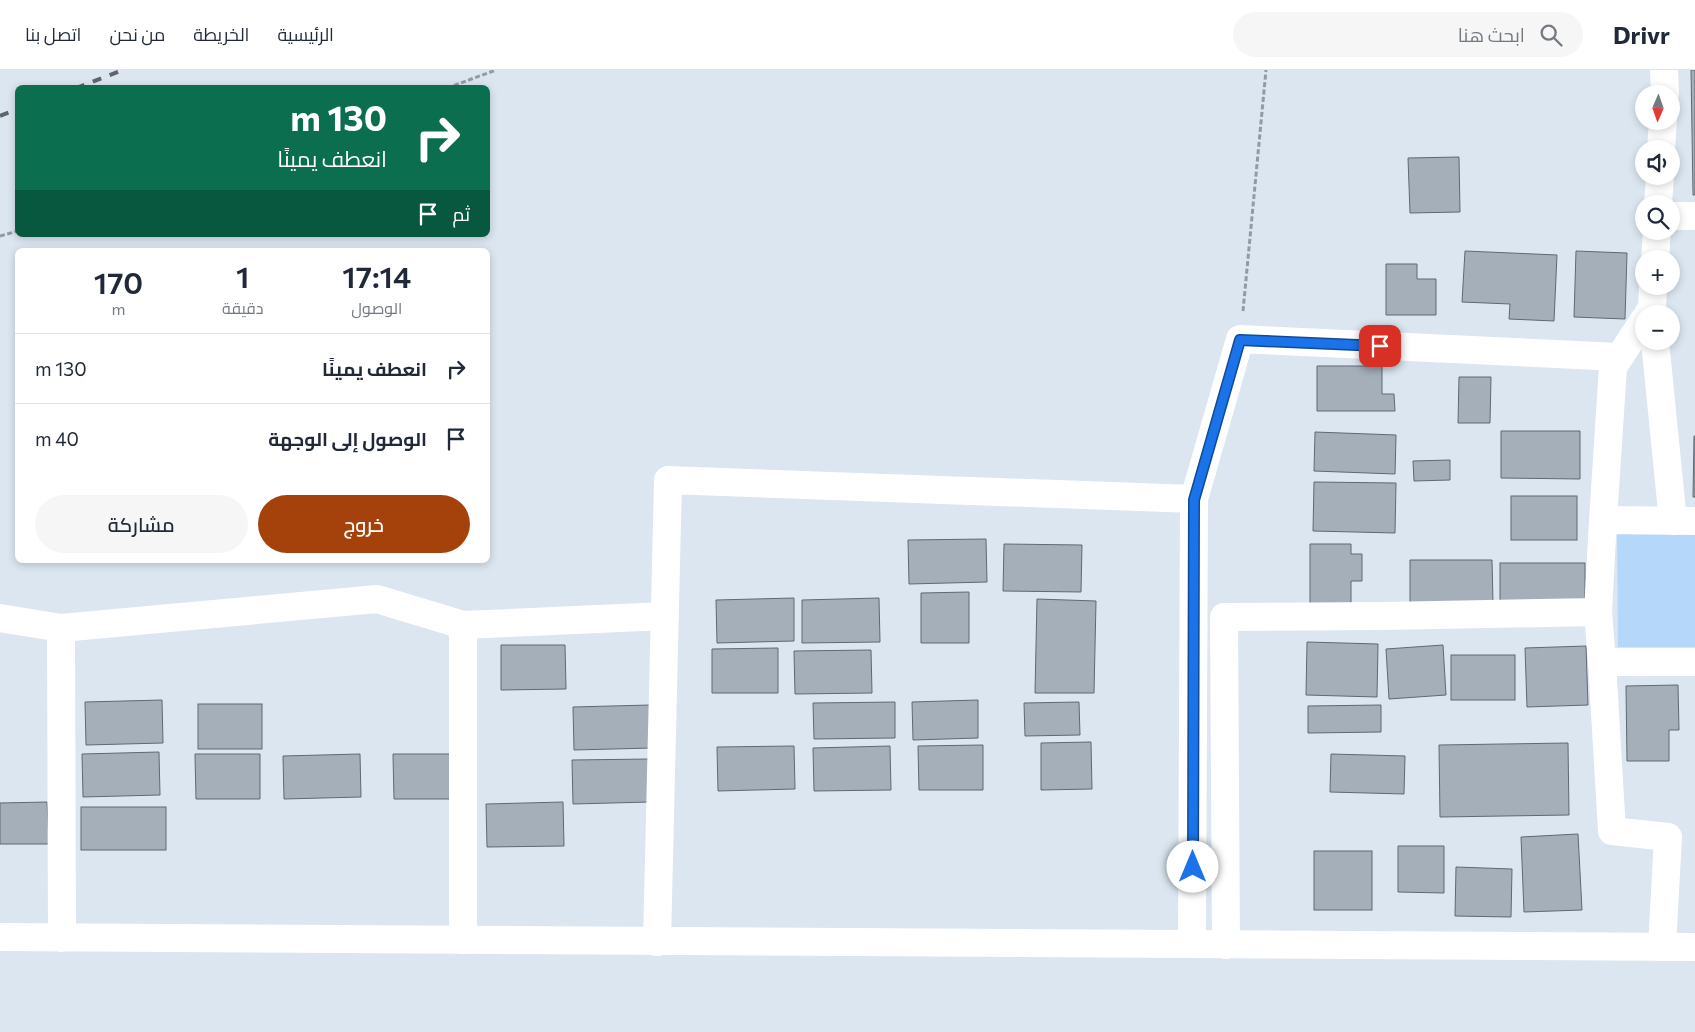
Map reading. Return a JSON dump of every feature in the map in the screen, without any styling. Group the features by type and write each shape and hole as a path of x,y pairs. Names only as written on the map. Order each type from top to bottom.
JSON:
{"street":[{"path":"1664,70 1665,85"},
{"path":"1680,216 1695,216"},
{"path":"1635,332 1613,367 1598,612 1612,831 1668,837 1662,947"},
{"path":"1192,944 1194,500 1240,340 1619,357"},
{"path":"1603,520 1684,521 1656,350"},
{"path":"657,942 668,480 1194,500"},
{"path":"0,618 60,628 377,599 463,625 665,616"},
{"path":"1226,945 1224,617 1598,612"},
{"path":"463,625 463,940"},
{"path":"60,628 62,938"},
{"path":"1602,662 1695,662"},
{"path":"0,938 1695,947"}],"path":[{"path":"455,85 496,70"},
{"path":"1240,340 1266,70"},
{"path":"0,236 15,232"}],"shaded area":[{"path":"1617,530 1695,531 1695,647 1618,647"}],"building":[{"path":"1691,70 1695,70 1695,195 1693,195"},
{"path":"1459,157 1460,212 1410,213 1408,158"},
{"path":"1465,251 1557,255 1554,321 1509,319 1510,304 1462,302"},
{"path":"1576,251 1627,253 1625,319 1574,317"},
{"path":"1386,264 1417,264 1417,279 1436,279 1436,315 1386,315"},
{"path":"1317,366 1382,366 1382,394 1394,394 1395,411 1317,411"},
{"path":"1459,377 1491,377 1490,423 1458,423"},
{"path":"1501,431 1580,431 1580,479 1501,478"},
{"path":"1315,432 1396,435 1395,474 1314,471"},
{"path":"1694,436 1695,497 1693,497"},
{"path":"1450,460 1450,480 1414,481 1413,461"},
{"path":"1314,482 1396,483 1395,533 1313,531"},
{"path":"1511,496 1577,496 1577,540 1511,540"},
{"path":"986,539 987,582 909,584 908,540"},
{"path":"1004,544 1082,545 1081,592 1003,591"},
{"path":"1310,544 1351,544 1351,554 1362,554 1362,581 1351,581 1351,606 1310,605"},
{"path":"1410,560 1492,560 1493,603 1410,604"},
{"path":"1500,563 1585,563 1585,607 1500,607"},
{"path":"969,592 969,643 921,643 921,593"},
{"path":"794,598 794,641 717,643 716,600"},
{"path":"879,598 880,642 802,643 802,600"},
{"path":"1037,599 1096,601 1094,693 1035,693"},
{"path":"1307,642 1378,644 1377,697 1306,695"},
{"path":"501,645 565,645 566,689 501,690"},
{"path":"1443,645 1446,695 1389,699 1386,649"},
{"path":"1586,646 1588,705 1527,707 1525,648"},
{"path":"778,648 778,693 712,693 712,649"},
{"path":"871,650 872,693 795,694 794,651"},
{"path":"1451,655 1515,655 1515,700 1451,700"},
{"path":"1678,685 1679,730 1669,730 1669,761 1627,761 1626,686"},
{"path":"162,700 163,743 86,745 85,702"},
{"path":"978,700 978,738 913,740 912,702"},
{"path":"895,702 895,738 814,739 813,703"},
{"path":"1079,702 1080,735 1025,736 1024,703"},
{"path":"198,704 262,704 262,749 198,749"},
{"path":"650,705 652,748 574,750 573,707"},
{"path":"1381,705 1381,732 1308,733 1308,706"},
{"path":"1091,742 1092,789 1041,790 1041,743"},
{"path":"1568,743 1569,815 1440,817 1439,745"},
{"path":"983,745 983,790 919,790 918,746"},
{"path":"794,746 795,789 718,791 717,747"},
{"path":"890,746 891,790 814,791 813,748"},
{"path":"159,752 160,795 83,797 82,754"},
{"path":"195,754 260,754 260,799 196,799"},
{"path":"360,754 361,797 284,799 283,756"},
{"path":"393,754 457,754 457,799 394,799"},
{"path":"1331,754 1405,756 1404,794 1330,792"},
{"path":"649,759 650,802 573,804 572,760"},
{"path":"47,802 49,844 0,844 0,803"},
{"path":"563,802 564,846 487,847 486,804"},
{"path":"81,807 166,807 166,850 81,850"},
{"path":"1578,834 1582,910 1524,912 1521,837"},
{"path":"1398,846 1444,846 1444,893 1398,892"},
{"path":"1314,851 1372,851 1372,910 1314,910"},
{"path":"1456,867 1512,869 1511,917 1455,916"}],"railway":[{"path":"84,85 123,70"},
{"path":"0,116 15,110"}],"route":[{"path":"1193,867 1194,500 1240,340 1380,346"}]}
